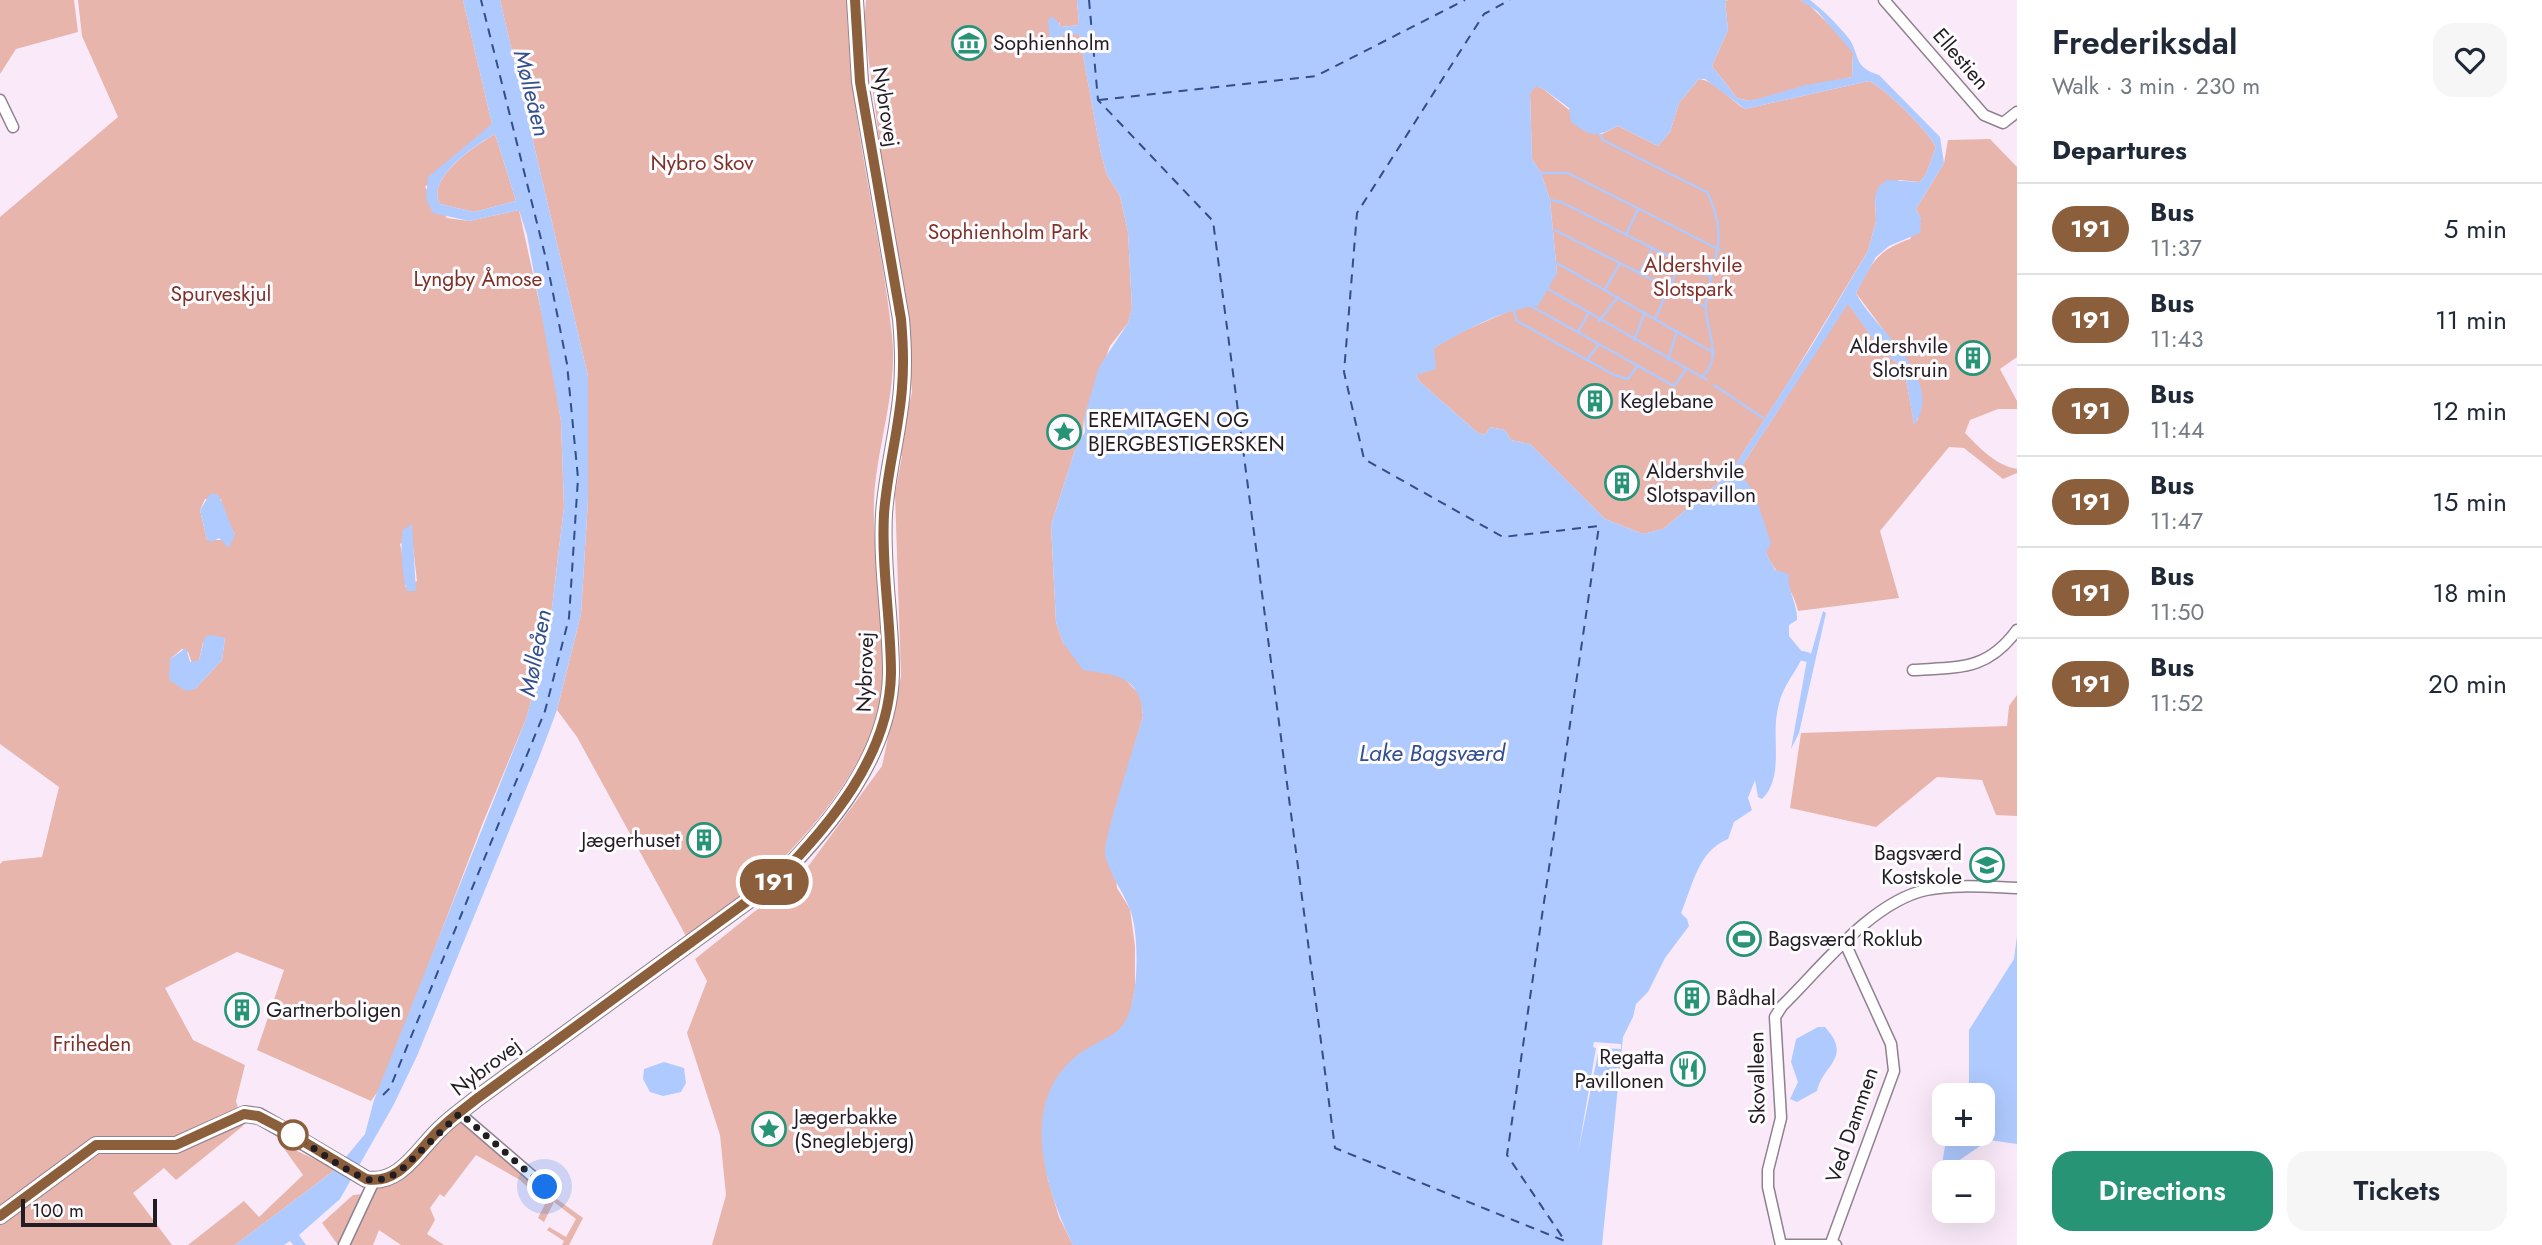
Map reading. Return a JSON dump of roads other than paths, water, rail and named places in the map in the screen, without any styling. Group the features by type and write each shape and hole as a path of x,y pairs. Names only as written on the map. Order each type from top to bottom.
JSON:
{"street":[{"name":"Nybrovej","path":"367,1178 394,1175 460,1113 775,881 803,853 842,804 885,721 891,673 884,521 886,485 902,390 904,357 901,319 860,82 855,0"},
{"name":"Ellestien","path":"1884,0 1984,115 2003,122 2017,112"},
{"path":"0,100 13,127"},
{"path":"1913,670 1978,664 1992,658 2017,630"},
{"name":"Skovalleen","path":"1781,1245 1768,1187 1768,1170 1777,1136 1781,1104 1775,1017 1782,1006 1845,943 1886,907 1924,890 1948,887 2017,888"},
{"name":"Ved Dammen","path":"1834,1244 1894,1071 1891,1044 1845,943"},
{"path":"460,1113 545,1187"},
{"path":"0,1216 96,1145 176,1145 244,1114 258,1116 367,1178 344,1245"},
{"path":"1781,1245 1834,1244"}],"water":[{"path":"463,0 500,0 588,376 588,500 581,614 557,710 540,755 417,1056 393,1106 340,1199 299,1235 306,1245 293,1245 290,1241 284,1245 235,1245 336,1169 365,1134 374,1100 526,719 548,641 564,507 561,421 527,235 519,210 469,221 433,213 426,199 428,177 492,124","holes":["495,134 516,201 474,212 440,204 437,194 439,184 454,164"]},
{"name":"Lake Bagsværd","path":"1077,0 1729,0 1725,1 1728,30 1712,66 1737,98 1750,101 1806,85 1852,77 1853,53 1817,11 1800,0 1810,0 1846,35 1860,63 1879,75 1940,137 1944,163 1916,209 1921,219 1920,233 1889,246 1876,257 1856,293 1915,372 1921,389 1922,407 1914,425 1906,379 1899,365 1879,347 1848,304 1743,464 1742,476 1754,492 1771,543 1766,553 1775,570 1789,574 1797,620 1789,625 1789,636 1804,654 1779,703 1775,769 1769,790 1762,799 1758,797 1755,780 1748,798 1752,810 1734,822 1728,839 1718,844 1703,860 1681,913 1689,926 1665,958 1648,992 1636,1004 1623,1037 1602,1245 1073,1245 1063,1223 1047,1174 1042,1148 1042,1123 1047,1099 1057,1077 1074,1058 1120,1028 1126,1020 1134,992 1136,949 1132,915 1105,854 1143,716 1141,703 1132,685 1116,676 1083,670 1063,643 1056,622 1051,525 1075,450 1085,432 1084,418 1099,367 1128,323 1132,308 1128,232 1120,196 1107,175 1101,154 1079,34 1062,35 1055,47 1050,42 1048,21 1052,16 1062,27 1079,25","holes":["1699,79 1705,79 1745,109 1869,81 1906,111 1936,147 1926,174 1920,182 1887,180 1879,186 1875,196 1876,221 1868,251 1811,347 1730,473 1663,529 1643,534 1605,519 1530,444 1511,440 1505,430 1490,427 1485,435 1478,433 1420,382 1416,375 1436,369 1434,348 1498,316 1538,306 1557,273 1550,200 1541,173 1532,159 1530,93 1535,87 1542,88 1569,108 1571,122 1584,131 1598,134 1618,126 1658,146 1670,132 1679,103"]},
{"path":"210,494 217,494 235,534 229,548 219,538 212,542 207,540 200,510"},
{"path":"412,524 416,591 407,591 402,536 403,530"},
{"path":"1823,611 1826,613 1799,733 1791,749 1808,654 1811,654"},
{"path":"212,635 225,638 222,660 195,689 186,691 169,680 170,659 186,648 190,662 199,660 205,637"},
{"path":"2017,936 2017,1144 1995,1141 1995,1083 1969,1083 1969,1030 2014,959"},
{"path":"1818,1027 1825,1027 1833,1038 1836,1054 1817,1091 1797,1102 1790,1099 1798,1082 1791,1062 1796,1039"},
{"path":"664,1062 684,1068 686,1083 681,1092 663,1096 650,1092 643,1079 644,1069"},
{"path":"1945,1146 1980,1146 1960,1160 1943,1160"}],"waterway":[{"path":"1600,135 1603,140 1707,192 1714,209 1719,237 1706,304 1712,360 1702,377"},
{"path":"1541,173 1568,173 1720,250"},
{"path":"1550,200 1561,202 1712,278"},
{"path":"1626,235 1638,209"},
{"path":"1555,230 1706,307"},
{"path":"1639,274 1652,249"},
{"path":"1655,319 1681,262"},
{"path":"1557,263 1714,353"},
{"path":"1605,289 1619,265"},
{"path":"1548,289 1707,380"},
{"path":"1599,321 1618,297"},
{"path":"1531,306 1674,386 1686,369"},
{"path":"1514,311 1517,321 1614,375 1628,379 1638,365"},
{"path":"1634,340 1645,312"},
{"path":"1578,332 1588,314"},
{"path":"1668,360 1677,331"},
{"path":"1587,360 1599,344"},
{"path":"1714,385 1763,418"},
{"path":"1803,656 1807,657"}],"place":[{"name":"Sophienholm","path":"969,43"},
{"name":"Aldershvile Slotsruin","path":"1973,358"},
{"name":"Keglebane","path":"1595,401"},
{"name":"EREMITAGEN OG BJERGBESTIGERSKEN","path":"1064,432"},
{"name":"Aldershvile Slotspavillon","path":"1622,483"},
{"name":"Jægerhuset","path":"704,840"},
{"name":"Bagsværd Kostskole","path":"1987,865"},
{"name":"Bagsværd Roklub","path":"1744,939"},
{"name":"Bådhal","path":"1692,998"},
{"name":"Gartnerboligen","path":"242,1010"},
{"name":"Regatta Pavillonen","path":"1688,1069"},
{"name":"Jægerbakke (Sneglebjerg)","path":"769,1129"}],"water label":[{"name":"Mølleåen","path":"532,93"},
{"name":"Mølleåen","path":"535,653"}],"park label":[{"name":"Nybro Skov","path":"702,163"},
{"name":"Sophienholm Park","path":"1008,232"},
{"name":"Aldershvile Slotspark","path":"1693,277"},
{"name":"Lyngby Åmose","path":"478,279"},
{"name":"Spurveskjul","path":"221,294"},
{"name":"Friheden","path":"92,1044"}]}
